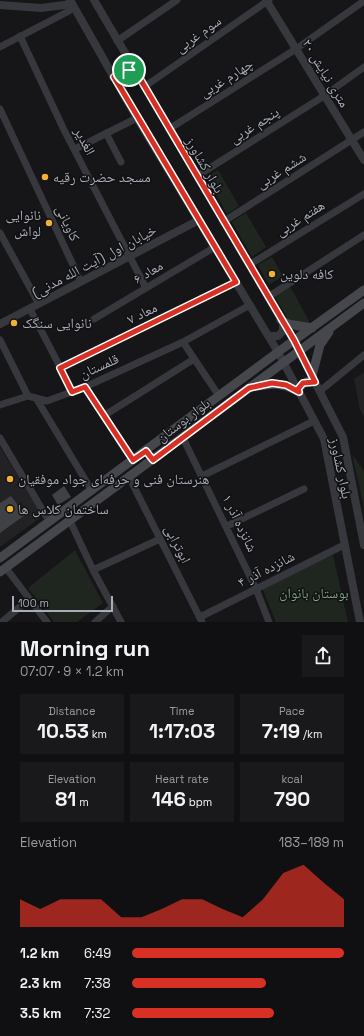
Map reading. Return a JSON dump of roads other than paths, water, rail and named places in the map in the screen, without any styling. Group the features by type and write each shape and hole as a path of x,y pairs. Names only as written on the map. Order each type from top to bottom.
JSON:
{"main road":[{"name":"بلوار بوستان","path":"0,558 294,340 364,290"},
{"name":"بلوار بوستان","path":"3,570 364,303"},
{"path":"282,322 312,328"},
{"path":"314,379 320,345 333,326"},
{"path":"249,388 272,383 286,385 298,391"},
{"path":"146,451 153,460"}],"street":[{"name":"بلوار کشاورز","path":"94,0 223,222 294,340 343,437 364,545"},
{"path":"117,41 177,0"},
{"name":"۲۰ متری نیایش","path":"267,1 364,160"},
{"name":"سوم غربی","path":"144,87 267,1"},
{"name":"چهارم غربی","path":"169,129 296,49 364,1"},
{"name":"بلوار کشاورز","path":"71,2 137,118 278,352 324,439 360,622"},
{"path":"0,5 8,3 41,8 71,2 69,11 48,24 20,36 0,47"},
{"name":"الغدیر","path":"20,36 75,149 146,288"},
{"path":"114,77 125,74 132,65"},
{"name":"پنجم غربی","path":"197,176 324,96 364,67"},
{"name":"کاویانی","path":"0,109 81,282"},
{"path":"75,149 137,118"},
{"name":"ششم غربی","path":"223,222 364,132"},
{"path":"106,133 121,162"},
{"name":"هفتم غربی","path":"249,265 364,194"},
{"name":"خیابان اول (آیت الله مدنی)","path":"0,324 199,220"},
{"path":"0,234 39,304"},
{"path":"268,297 364,235"},
{"name":"معاد ۶","path":"94,319 215,247"},
{"name":"معاد ۷","path":"60,368 236,282"},
{"name":"قلمستان","path":"28,396 47,401 85,387 183,342 250,305"},
{"path":"30,309 72,392"},
{"path":"267,334 270,336 278,336 283,331 282,322"},
{"path":"0,340 28,396 0,405"},
{"path":"183,342 219,396"},
{"path":"320,391 364,355"},
{"path":"105,415 194,359"},
{"path":"298,391 307,381 314,379"},
{"path":"85,387 105,415 133,460"},
{"path":"36,398 92,491"},
{"path":"202,476 314,421"},
{"path":"0,438 46,516"},
{"name":"شانزده آذر ۱","path":"183,438 227,526 256,589 269,622"},
{"name":"ابوترابی","path":"129,477 201,619"},
{"path":"227,526 304,489"},
{"path":"70,521 93,570 121,622"},
{"path":"93,570 160,539"},
{"name":"شانزده آذر ۴","path":"201,619 256,589 344,545"},
{"path":"3,570 29,598 47,622"},
{"path":"2,622 29,598"},
{"path":"95,622 113,606"}],"place":[{"name":"مسجد حضرت رقیه","path":"45,177"},
{"name":"نانوایی لواش","path":"49,223"},
{"name":"کافه دلوین","path":"272,274"},
{"name":"نانوایی سنگک","path":"14,323"},
{"name":"هنرستان فنی و حرفه‌ای جواد موفقیان","path":"10,479"},
{"name":"ساختمان کلاس ها","path":"10,509"}],"park label":[{"name":"بوستان بانوان","path":"314,593"}]}
